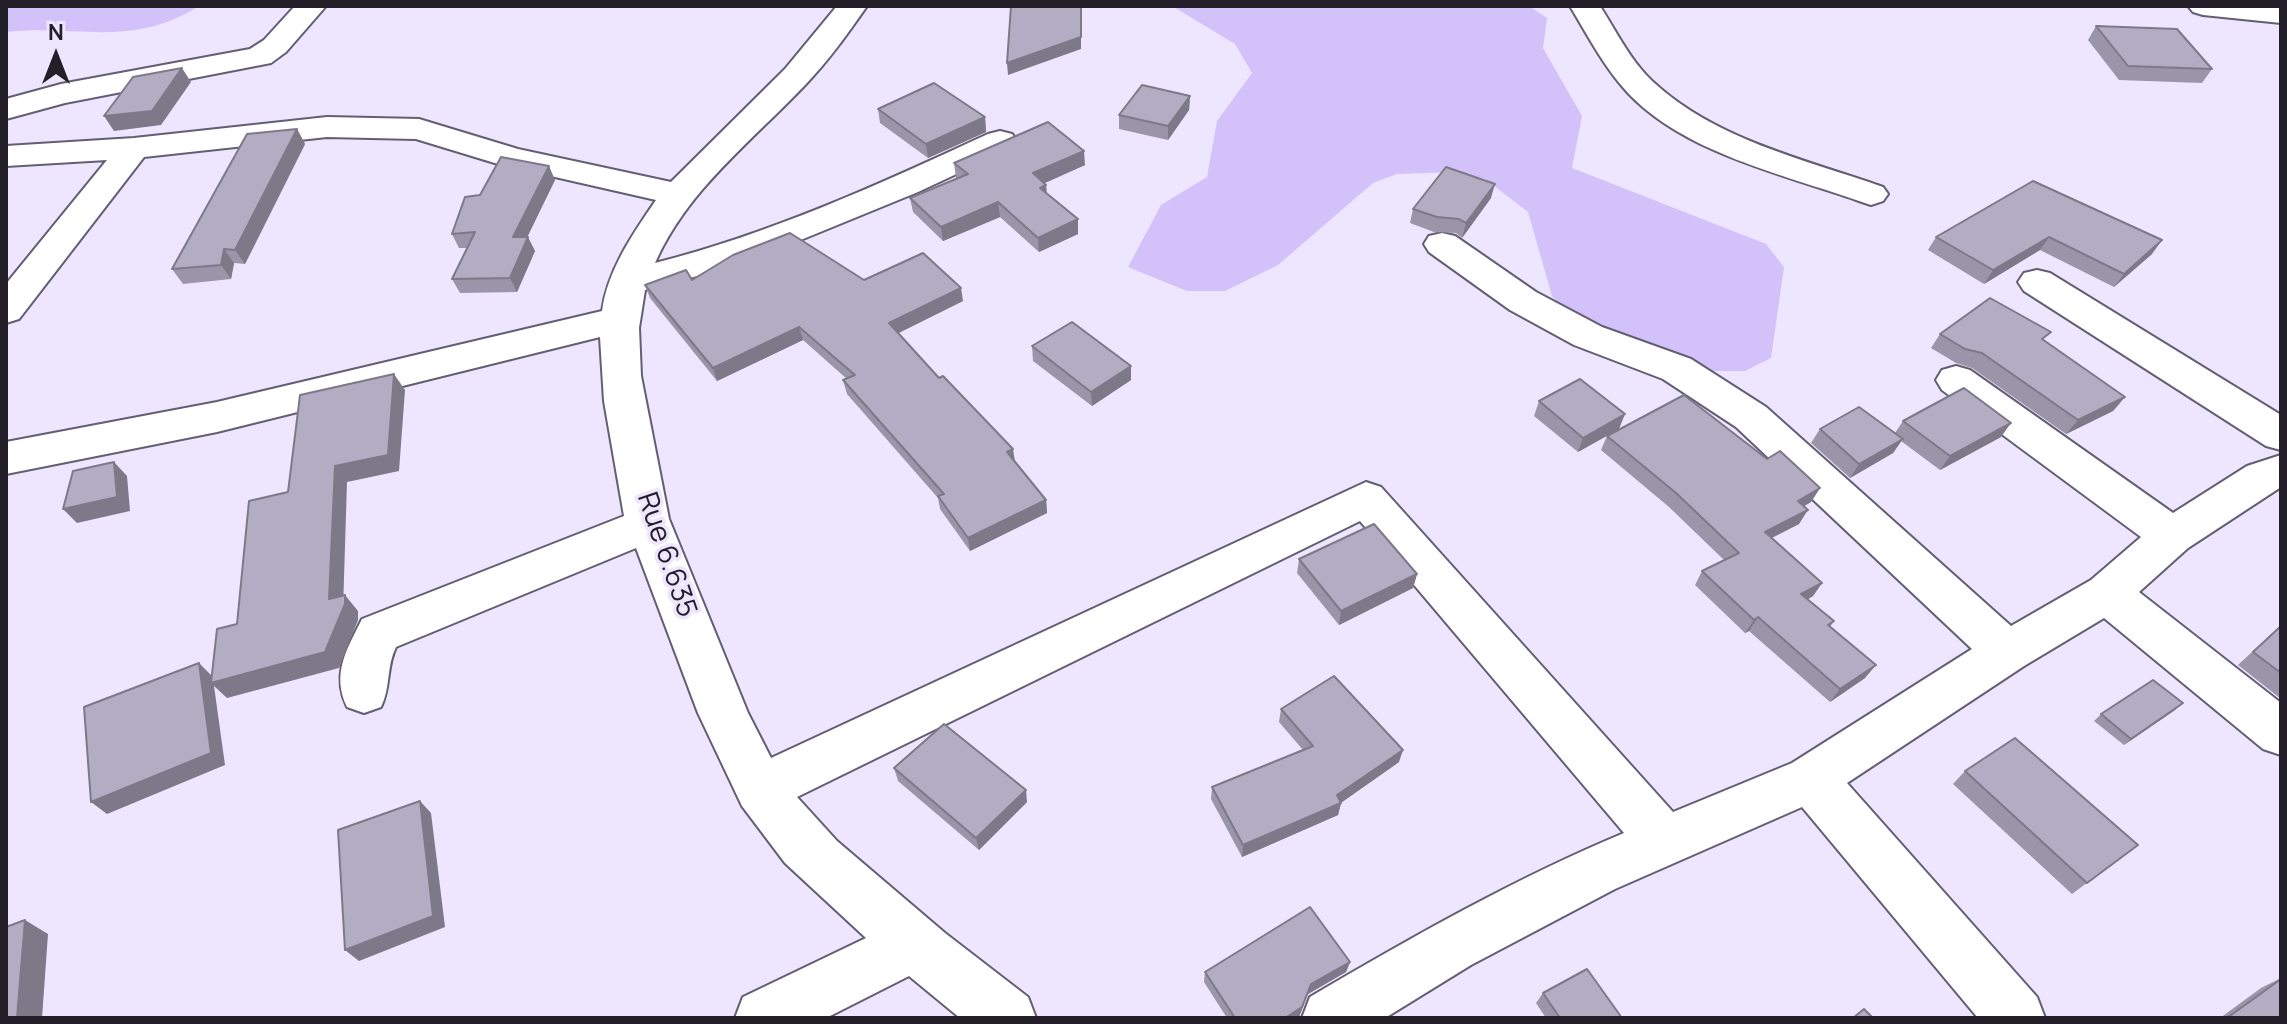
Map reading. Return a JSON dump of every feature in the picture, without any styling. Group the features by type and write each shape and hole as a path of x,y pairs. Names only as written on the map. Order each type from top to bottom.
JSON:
{"street":[{"path":"6,109 61,94 260,56 275,46 311,6"},
{"name":"Rue 6.635","path":"852,6 830,38 780,94 676,194 624,301 621,365 649,524 732,734 760,789 794,835 912,945 1007,1018"},
{"path":"1585,6 1620,63 1641,88 1706,136 1871,194"},
{"path":"2203,6 2281,14"},
{"path":"6,156 134,148 327,127 419,129 510,157 676,194"},
{"path":"6,458 217,417 624,301 906,185 1000,141"},
{"path":"6,310 134,148"},
{"path":"1442,244 1523,301 1588,336 1677,369 1751,417 2007,652"},
{"path":"2037,282 2281,435"},
{"path":"1956,380 2172,536"},
{"path":"1331,1018 1451,945 1596,871 1810,779 2007,652 2107,593 2172,536 2262,477 2281,471"},
{"path":"760,789 1366,499 1665,842"},
{"path":"364,692 365,661 379,633 649,524"},
{"path":"2107,593 2281,733"},
{"path":"1810,779 2016,1018"},
{"path":"764,1018 912,945"}],"shaded area":[{"path":"6,6 199,6 174,19 127,31 6,32"},
{"path":"1172,6 1529,6 1547,18 1543,48 1582,116 1572,168 1766,244 1784,267 1771,358 1745,371 1707,371 1573,320 1552,296 1528,212 1485,179 1456,172 1397,174 1373,183 1278,265 1225,291 1187,291 1128,267 1161,205 1207,177 1217,121 1252,73 1235,44"}],"building":[{"path":"1011,6 1081,6 1081,37 1007,63"},
{"path":"2096,26 2177,29 2212,69 2128,66"},
{"path":"182,68 152,111 104,116 133,77"},
{"path":"934,83 985,117 926,144 878,109"},
{"path":"1142,85 1190,96 1168,126 1119,115"},
{"path":"1048,122 1084,151 1033,173 1046,185 1040,188 1078,219 1038,238 998,202 941,227 910,198 968,174 954,163"},
{"path":"297,129 235,250 224,249 221,265 172,269 247,134"},
{"path":"501,157 549,166 513,237 528,237 510,278 452,279 475,232 452,234 465,197 480,195"},
{"path":"1446,167 1495,184 1466,223 1413,209"},
{"path":"2033,181 2162,240 2124,274 2049,237 1993,270 1936,237"},
{"path":"790,233 864,280 923,253 961,288 889,323 939,378 943,376 1013,449 1007,452 1046,500 968,538 938,496 944,494 843,380 855,375 799,327 713,368 645,285 686,270 692,280 733,255"},
{"path":"1990,298 2051,332 2042,339 2125,397 2078,420 1982,353 1965,349 1940,334"},
{"path":"1072,322 1131,366 1091,392 1032,346"},
{"path":"394,374 388,455 335,466 329,599 345,595 345,604 325,652 211,683 217,629 237,624 249,501 288,492 300,395"},
{"path":"1580,379 1625,414 1583,438 1539,401"},
{"path":"1964,388 2011,423 1950,456 1903,421"},
{"path":"1684,395 1767,459 1780,451 1820,488 1798,501 1808,510 1765,532 1822,583 1801,594 1834,621 1828,625 1876,665 1840,689 1758,617 1754,620 1702,571 1739,553 1676,493 1607,436"},
{"path":"1859,407 1903,439 1859,464 1820,429"},
{"path":"114,462 117,497 63,509 73,471"},
{"path":"1374,524 1417,574 1341,611 1299,559"},
{"path":"2281,626 2281,673 2253,652"},
{"path":"199,663 211,753 91,802 84,707"},
{"path":"1334,676 1403,750 1337,795 1341,803 1243,845 1212,787 1313,746 1281,709"},
{"path":"2153,680 2183,703 2131,739 2101,714"},
{"path":"944,724 1026,790 976,838 894,768"},
{"path":"2015,738 2138,845 2087,883 1965,771"},
{"path":"420,801 433,916 345,950 338,830"},
{"path":"1310,907 1350,962 1311,984 1302,1007 1285,1018 1235,1018 1205,972"},
{"path":"25,920 17,1018 6,1018 6,927"},
{"path":"1587,969 1622,1018 1560,1018 1543,993"},
{"path":"2281,979 2281,1018 2227,1018"},
{"path":"1864,1009 1873,1018 1853,1018"}]}
